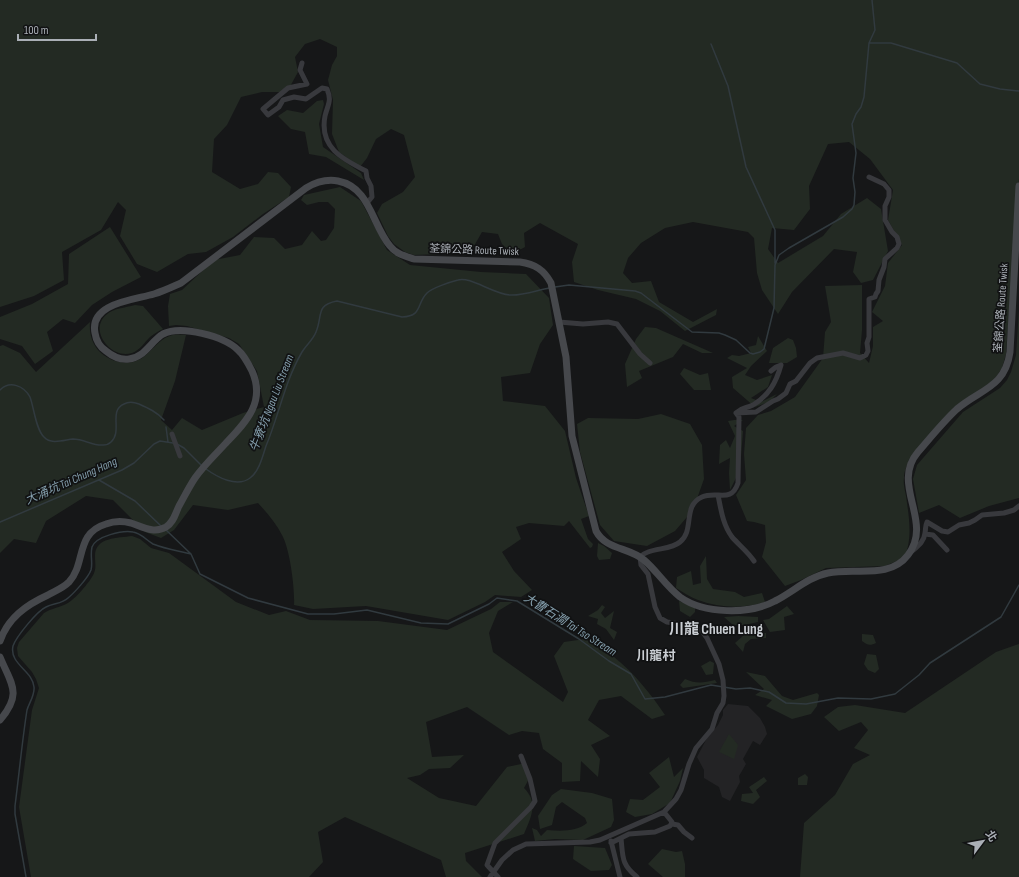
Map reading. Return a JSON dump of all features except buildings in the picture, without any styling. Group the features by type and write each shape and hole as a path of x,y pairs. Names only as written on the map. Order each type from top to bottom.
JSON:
{"main road":[{"name":"荃錦公路 Route Twisk","path":"0,641 10,623 21,610 62,588 70,580 75,572 83,545 89,535 96,529 104,524 119,522 130,523 149,530 158,530 169,525 194,479 241,427 251,414 256,402 257,392 253,372 244,356 224,341 208,335 180,330 172,331 164,334 152,343 142,354 135,358 119,358 106,351 98,342 94,329 98,316 113,305 159,292 181,283 295,196 313,184 328,180 346,183 356,190 367,203 390,247 403,256 414,259 527,263 540,268 547,275 551,283 567,368 572,436 595,528 605,542 627,550 640,557 673,591 688,602 708,609 752,609 767,605 826,573 838,571 885,570 898,564 907,556 914,543 916,522 908,480 908,470 917,453 955,411 966,402 989,388 1005,371 1008,362 1010,344 1019,186"},
{"path":"0,657 10,678 13,692 12,700 0,720"}],"street":[{"path":"302,63 300,70 307,84 288,88 263,109 268,115 279,108 283,100 294,97 306,99 322,88 327,89 331,97 323,125 326,142 350,163 366,171 367,178 371,186 372,197 367,203"},
{"path":"736,413 756,412 778,399 786,393 790,384 796,381 810,363 817,358 843,353 860,358 866,355 868,351 867,343 869,336 870,299 875,297 878,291 879,280 884,267 885,259 897,248 899,244 897,237 892,232 885,220 885,206 888,197 888,190 884,184 869,177"},
{"path":"559,322 583,324 608,322 617,324 640,354 650,363"},
{"path":"736,413 742,407 750,406 755,403 772,388 778,376 781,365 771,371"},
{"path":"492,875 502,860 513,850 526,844 590,842 610,836 664,812 676,799 681,790 696,748 712,729 717,713 723,703 723,680 719,664 707,638 701,630 692,626 667,622 660,618 655,608 649,576 641,565 640,557 648,552 681,542 686,533 691,506 703,496 727,495 736,489 738,482 739,417 736,413"},
{"path":"172,434 180,456"},
{"path":"718,495 726,528 733,538 754,560"},
{"path":"907,556 922,542 927,522 942,531 948,532 958,525 969,523 982,515 1004,513 1014,510 1019,506"},
{"path":"925,534 933,535 947,550"},
{"path":"498,877 492,875 487,865 495,843 531,807 535,801 530,779 520,756"},
{"path":"664,812 671,820 672,824"},
{"path":"611,843 629,834 656,832 672,824 678,825 692,838"},
{"path":"610,836 620,877"},
{"path":"621,838 624,863 630,872 637,877"}],"shaded area":[{"path":"0,0 1019,0 1019,179 1006,354 1002,368 994,380 957,405 909,460 904,473 904,482 910,528 909,543 904,558 885,566 826,568 785,586 762,557 766,542 765,525 747,521 736,495 746,480 744,454 746,428 758,415 771,411 795,397 823,358 825,332 831,322 825,286 862,285 862,330 860,353 869,363 873,346 873,327 883,321 872,312 885,286 888,263 902,245 888,220 893,190 870,159 849,142 828,144 809,186 810,209 794,230 772,228 768,249 778,263 823,236 841,214 867,198 881,209 888,251 873,280 861,283 853,272 857,252 834,249 792,292 778,314 762,290 757,273 754,238 748,232 693,222 665,228 641,243 628,258 623,273 632,283 651,281 659,302 693,322 717,309 716,315 685,331 660,311 636,299 598,290 574,282 572,262 578,244 540,223 524,233 525,247 512,254 502,244 498,234 482,232 470,253 414,255 405,252 394,244 388,236 377,213 382,204 403,192 415,177 404,135 391,129 376,139 367,158 360,167 339,152 332,134 333,100 328,80 332,65 337,56 337,47 320,39 305,44 295,57 298,72 287,92 262,92 241,97 227,125 214,139 212,172 240,189 258,184 268,172 278,173 291,187 289,197 263,214 233,237 206,252 188,254 157,272 137,264 120,236 126,210 118,202 101,230 62,252 64,280 34,296 0,307"},
{"path":"323,100 324,104 319,124 323,147 361,173 364,180 326,157 309,154 305,132 291,129 278,116 287,110 303,113 317,101"},
{"path":"340,187 361,201 387,250 410,265 481,272 526,274 549,298 553,325 540,344 530,373 501,377 503,401 545,406 565,431 576,478 589,516 581,519 588,539 593,544 592,547 590,548 569,521 564,526 529,523 516,527 521,539 502,552 514,571 532,590 521,597 495,595 485,602 448,620 366,606 313,609 294,605 294,589 285,541 274,522 258,503 228,510 193,505 174,530 161,538 145,532 113,500 86,496 46,521 36,543 14,539 0,553 0,346 3,345 20,353 36,372 90,322 92,339 98,350 112,360 124,363 141,359 165,338 180,334 186,335 175,381 161,420 172,430 182,418 202,430 243,413 264,407 257,371 239,344 229,338 187,326 169,326 168,306 170,294 182,290 214,260 240,255 254,237 274,238 285,249 302,245 312,231 321,241 326,240 334,228 335,209 328,202 319,202 307,205 301,200 304,195"},
{"path":"110,227 141,277 112,292 92,305 75,323 63,319 47,332 53,351 35,364 22,346 0,339 0,317 32,304 68,284 69,254"},
{"path":"135,305 143,306 163,329 150,337 135,352 124,354 117,352 105,343 101,336 101,322 106,315 112,311"},
{"path":"1019,309 1019,498 989,506 960,518 939,505 919,513 913,479 917,465 963,412 1000,388 1007,380 1016,355"},
{"path":"645,327 656,328 713,353 702,353 683,344 673,357 639,371 642,378 627,387 625,364 636,339"},
{"path":"758,336 767,351 751,366 745,375 757,380 772,375 768,387 751,398 761,402 777,394 769,402 755,407 733,388 732,377 747,368 727,358 732,355 739,356 751,353 748,347 756,345"},
{"path":"788,338 793,340 797,357 787,363 769,363 773,348"},
{"path":"684,368 700,375 708,373 711,390 694,390 680,374"},
{"path":"661,414 690,424 702,445 704,479 693,510 675,531 647,546 614,541 600,525 580,452 577,424 588,418 638,419"},
{"path":"743,420 734,426 743,431 740,470 730,490 730,458 719,464 720,445 726,440 730,448 735,436 728,421"},
{"path":"132,536 140,539 151,548 169,553 236,602 269,615 286,611 310,620 378,621 447,630 491,609 500,602 513,602 498,611 489,633 493,652 563,702 568,692 554,656 564,642 585,639 611,654 621,663 648,692 665,715 652,719 621,696 599,700 588,720 610,736 591,745 600,759 598,777 581,761 580,781 562,782 562,763 543,749 539,733 522,731 509,735 467,707 426,722 432,757 464,755 450,768 429,769 420,775 407,778 439,798 476,806 507,767 526,763 530,777 524,788 531,799 532,810 524,834 465,853 466,861 482,877 446,877 441,860 345,817 318,832 323,862 309,877 31,877 19,807 32,710 39,688 32,672 18,656 17,648 19,642 44,613 68,603 87,584 95,571 95,556 99,545 114,538"},
{"path":"598,543 612,553 610,559 599,560 597,556"},
{"path":"706,556 707,579 713,589 735,592 744,597 762,593 765,602 740,607 715,605 695,599 676,588 677,577 691,571 693,585 701,583 700,566"},
{"path":"679,601 695,608 695,612 690,617 680,611"},
{"path":"602,605 605,607 601,613 605,618 614,611 610,628 617,632 614,640 606,629 597,624 598,619 588,616 598,610"},
{"path":"787,606 794,614 784,617 785,630 770,632 763,620 769,619"},
{"path":"724,617 758,617 758,622 744,625 733,625"},
{"path":"766,633 766,638 751,639 745,644 743,652 735,643 744,635"},
{"path":"862,634 873,635 876,643 870,645 862,641"},
{"path":"1019,644 1019,877 800,877 804,823 835,795 853,764 870,755 854,748 868,730 861,722 839,731 824,717 838,707 855,705 905,713 996,652"},
{"path":"867,654 876,655 879,669 875,673 868,670 864,664"},
{"path":"710,661 714,663 713,674 706,675 701,666"},
{"path":"746,672 765,676 782,696 793,700 817,693 819,695 817,706 811,714 792,719 766,706 772,700 755,695 764,689"},
{"path":"685,679 693,682 707,682 715,680 717,683 683,688 680,685"},
{"path":"728,704 748,706 760,718 767,734 760,745 753,741 743,759 746,764 739,776 740,782 730,801 722,797 719,787 704,778 704,770 697,757 707,738 718,725 723,715 723,710"},
{"path":"729,734 738,745 734,759 719,752"},
{"path":"669,757 674,777 683,768 680,781 670,803 652,814 635,817 626,812 630,799 643,800 660,787 649,773"},
{"path":"805,774 808,777 807,785 798,785 798,778"},
{"path":"764,777 767,781 756,790 760,797 753,804 741,801 742,794 753,793 749,787"},
{"path":"561,789 592,793 612,799 614,820 611,827 583,840 555,839 535,841 532,828 537,830 541,836 547,830 563,831 578,828 587,823 585,818 562,802 556,807 552,825 540,829 538,816 552,795"},
{"path":"574,846 605,848 612,865 609,870 591,871 573,859"},
{"path":"662,849 676,852 682,851 685,864 685,877 663,877 648,864"}],"waterway":[{"name":"牛寮坑 Ngau Liu Stream","path":"555,287 569,285 635,291 641,293 692,332 719,333 725,335 736,340 753,354 764,349 774,308 775,265 779,255 843,217 852,209 854,205 855,192 853,178 856,153 852,124 861,107 864,97 869,43 875,30 872,0"},
{"path":"869,43 891,43 957,63 980,84 1000,89 1019,91"},
{"path":"711,44 728,86 746,167 775,230 775,263"},
{"name":"牛寮坑 Ngau Liu Stream","path":"206,469 221,478 233,482 245,481 256,472 291,375 302,352 315,335 321,312 325,305 337,301 402,317 409,316 416,312 429,291 441,285 463,279 496,292 510,295 524,294 549,288"},
{"path":"0,390 8,385 12,385 21,387 27,393 30,397 41,434 50,441 73,439 92,444 108,444 111,442 116,432 117,411 119,407 128,402 146,407 155,412 164,420"},
{"path":"166,427 168,442"},
{"name":"大涌坑 Tai Chung Hang","path":"0,522 122,470 134,463 154,444 160,441 173,443"},
{"name":"牛寮坑 Ngau Liu Stream","path":"177,444 184,448 201,465"},
{"name":"大曹石澗 Tai Tso Stream","path":"99,480 135,501 161,526"},
{"name":"大曹石澗 Tai Tso Stream","path":"165,529 191,554 200,574 248,598 308,614 334,614 367,610 421,623 448,624 489,604 497,598 517,601 579,639 609,661 631,674 645,699 665,697 711,685 736,689 750,688 769,692 786,703 806,704 838,698 871,699 895,694 919,675 930,663 1001,617 1019,585"},
{"path":"26,877 15,814 15,806 27,710 33,696 34,687 30,676 14,658 13,646 15,642 27,625 42,609 66,600 81,585 91,570 92,547 94,543 104,537 117,533 133,532 158,546 191,554"}],"district":[{"name":"川龍 Chuen Lung","path":"716,629"},
{"name":"川龍村","path":"656,656"}]}
